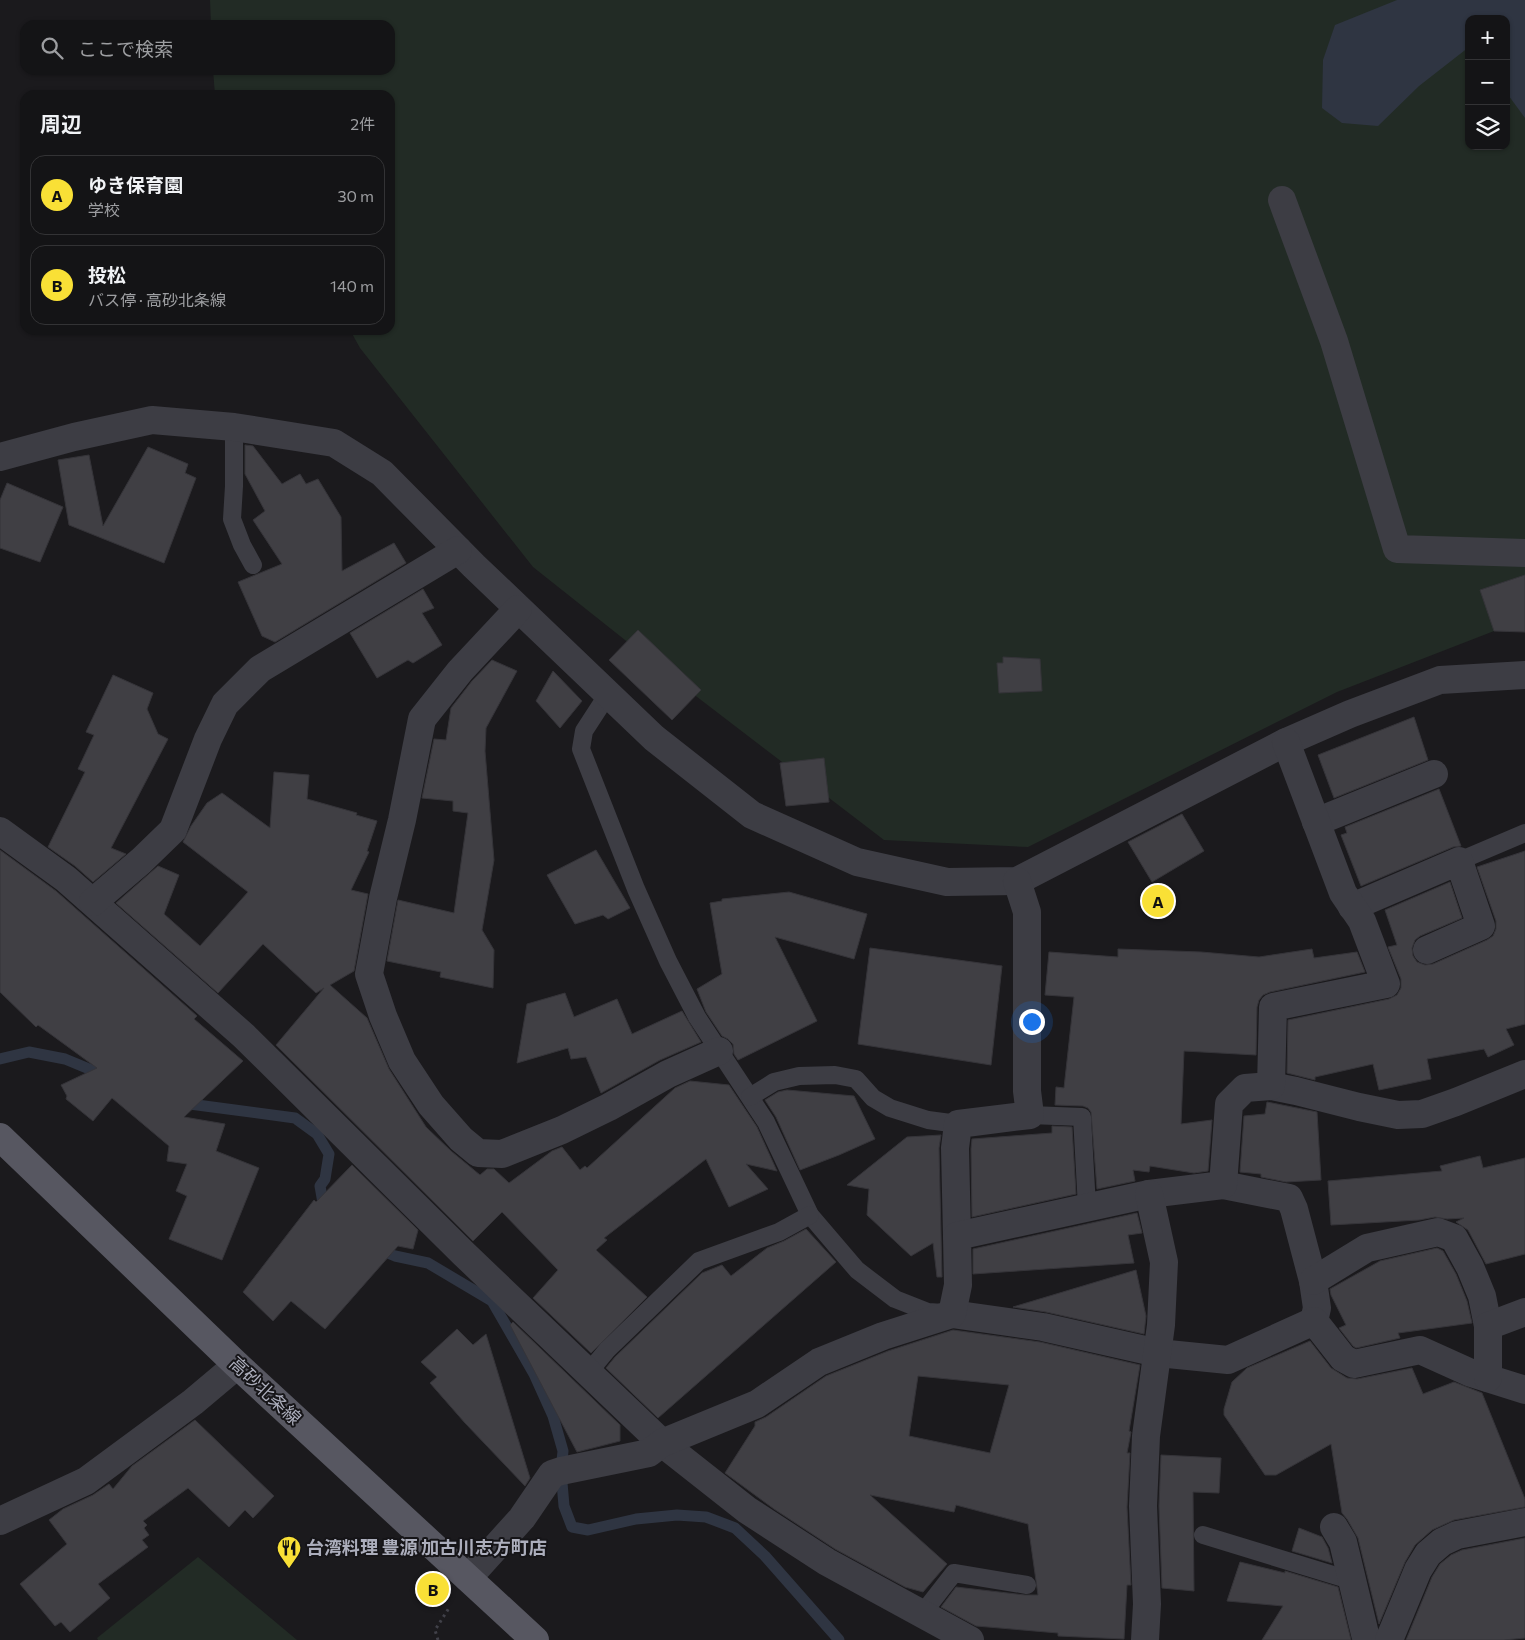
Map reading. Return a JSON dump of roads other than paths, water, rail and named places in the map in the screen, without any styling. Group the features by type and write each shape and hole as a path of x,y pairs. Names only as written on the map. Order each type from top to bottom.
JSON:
{"main road":[{"name":"高砂北条線","path":"0,1137 237,1365 536,1640"}],"street":[{"path":"1282,200 1334,341 1397,549 1525,553"},
{"path":"0,456 152,420 234,427 334,443 382,473 458,550 654,738 752,815 856,862 947,882 1017,881 1286,742 1350,714 1440,680 1525,675"},
{"path":"93,902 141,861 173,830 208,739 226,704 260,669 458,550"},
{"path":"518,608 460,670 422,719 402,820 383,898 369,974 383,1016 402,1060 431,1105 461,1139 478,1153 502,1154 562,1130 609,1107 668,1074 719,1051"},
{"path":"1271,1086 1273,1008 1386,984 1362,921 1343,893 1286,742"},
{"path":"1316,822 1434,774"},
{"path":"0,832 66,879 244,1036 464,1254 662,1443 747,1510 827,1562 970,1640"},
{"path":"1352,907 1459,861 1481,926 1427,950"},
{"path":"952,1314 958,1285 955,1148 958,1124 1030,1115 1027,1090 1027,912 1017,881"},
{"path":"1222,1185 1229,1104 1245,1088 1271,1086 1398,1115 1422,1114 1525,1074"},
{"path":"957,1236 1149,1194 1222,1185 1289,1198 1294,1209 1313,1281 1317,1308 1314,1321"},
{"path":"1145,1640 1147,1604 1143,1498 1146,1436 1161,1325 1164,1262 1149,1194"},
{"path":"1313,1281 1366,1248 1438,1232 1454,1238 1470,1267 1482,1296 1488,1326 1488,1378"},
{"path":"1488,1326 1525,1312"},
{"path":"468,1578 522,1518 552,1474 648,1453 662,1443 757,1404 819,1362 883,1336 952,1314 1043,1327 1158,1353 1228,1360 1314,1321"},
{"path":"1314,1321 1343,1358 1354,1364 1420,1350 1470,1372 1525,1390"},
{"path":"0,1521 86,1481 193,1402 237,1365"},
{"path":"1389,1640 1418,1570 1428,1554 1442,1542 1457,1535 1525,1522"},
{"path":"1334,1527 1343,1542 1368,1640"}],"lane":[{"path":"234,427 232,519 242,545 253,565"},
{"path":"608,694 584,731 581,749 629,871 668,961 697,1017 766,1122 810,1216 857,1270 895,1299 928,1312 952,1314"},
{"path":"1459,861 1525,833"},
{"path":"750,1098 774,1082 798,1076 835,1075 856,1079 873,1098 890,1108 928,1120 958,1124"},
{"path":"1030,1115 1082,1117 1087,1207"},
{"path":"588,1373 607,1350 699,1261 779,1232 810,1216"},
{"path":"1203,1535 1353,1582"},
{"path":"922,1614 954,1573 1027,1585"}],"water":[{"path":"1397,0 1525,0 1525,118 1510,97 1510,15 1465,15 1465,50 1419,86 1378,126 1342,123 1322,108 1323,60 1335,25"}],"waterway":[{"path":"0,1059 29,1052 65,1059 106,1076"},
{"path":"182,1103 295,1118 317,1134 329,1154 325,1179 320,1186 323,1203 329,1209"},
{"path":"378,1249 395,1256 428,1263 492,1301 534,1374 553,1416 563,1451 561,1471 564,1506 572,1527 588,1530 636,1519 677,1515 706,1517 735,1528 765,1556 839,1640"}],"place":[{"name":"ゆき保育園","path":"1158,901"},
{"name":"台湾料理 豊源 加古川志方町店","path":"289,1569"},
{"name":"投松","path":"433,1589"}]}
